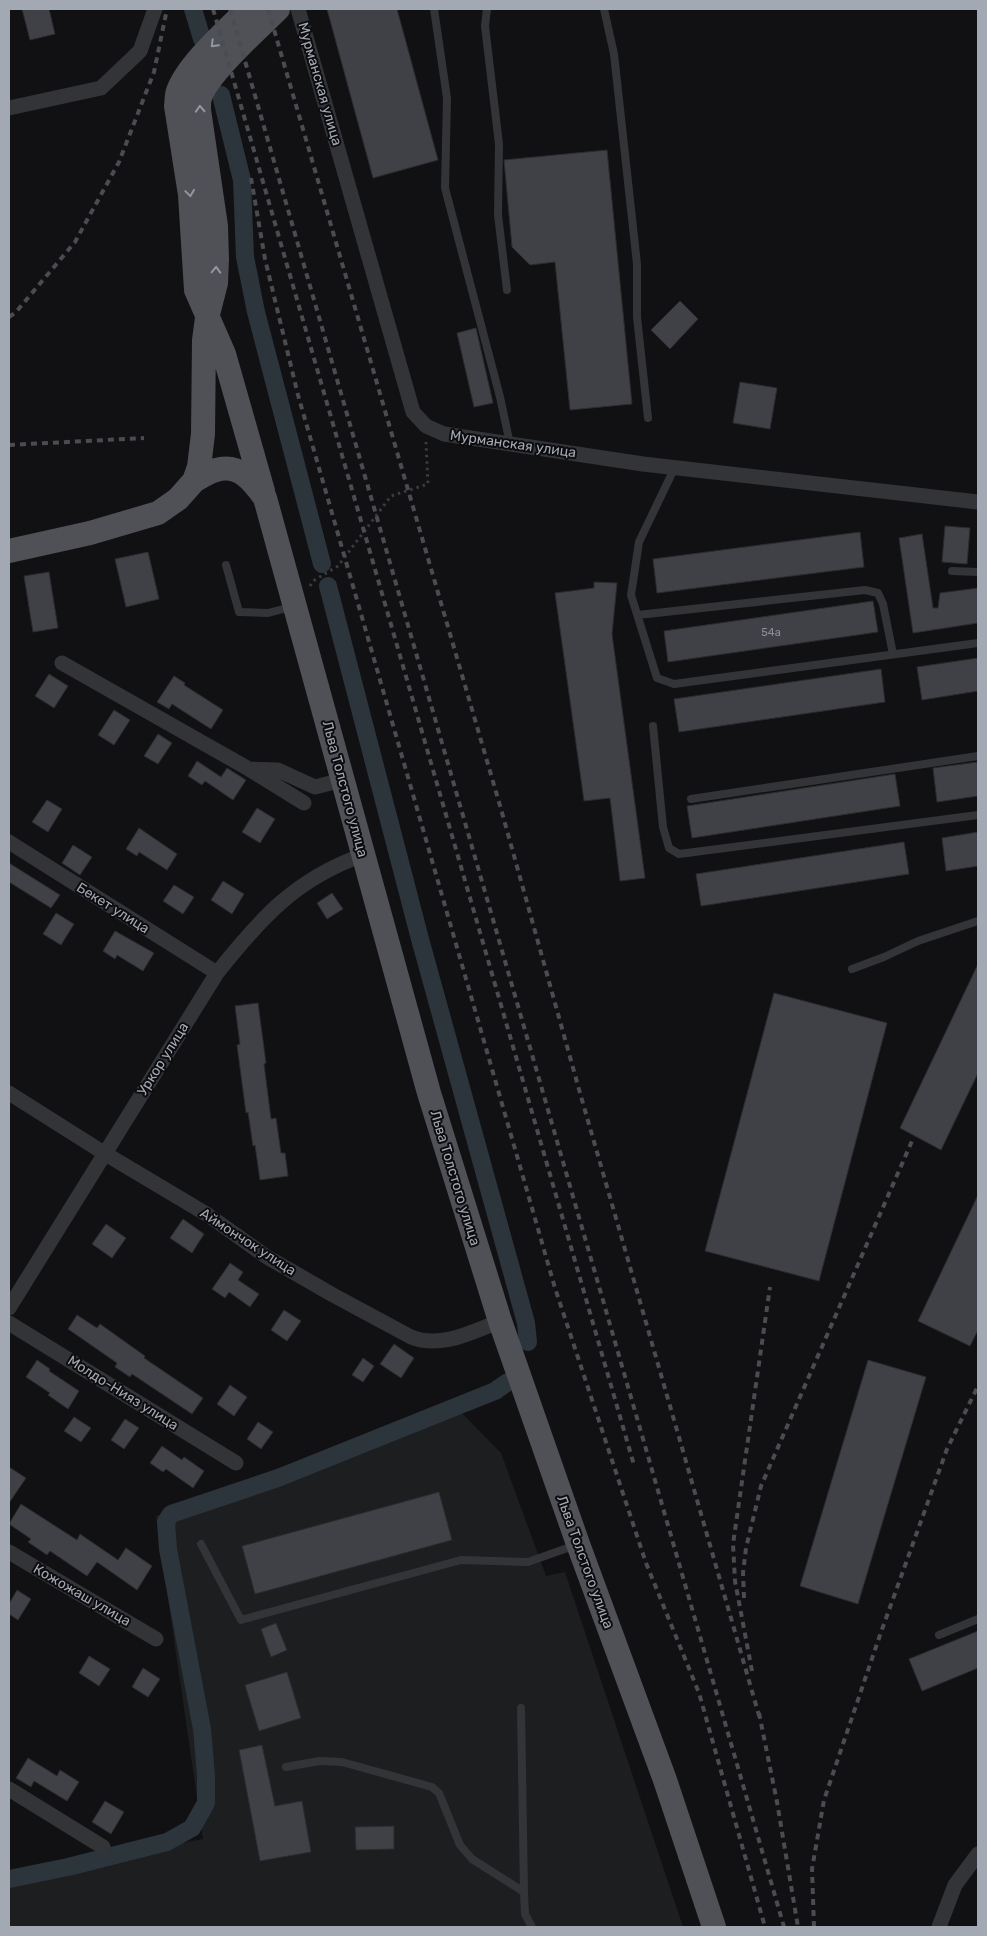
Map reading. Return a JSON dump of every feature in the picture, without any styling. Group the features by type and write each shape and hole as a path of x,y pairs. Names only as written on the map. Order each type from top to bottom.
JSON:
{"main road":[{"path":"248,9 192,68 183,81 177,93 178,123 193,222 196,290 224,354 265,498"},
{"path":"9,551 90,533 158,513 178,499 194,481 199,468 203,434 204,340 207,318 216,283 216,226 199,110 200,99 204,88 215,75 278,9"},
{"name":"Льва Толстого улица","path":"194,481 216,470 231,469 250,478 265,498 429,1093 500,1321 578,1544 665,1780 714,1927"}],"street":[{"path":"9,108 101,88 140,52 154,9"},
{"name":"Мурманская улица","path":"298,9 413,412 426,426 444,434 675,467 978,502"},
{"path":"62,663 249,769 304,804"},
{"path":"249,769 278,770 315,787 342,780"},
{"name":"Бекет улица","path":"9,842 217,973"},
{"name":"Уркор улица","path":"9,1308 217,973 250,931 272,909 309,881 330,868 363,855"},
{"name":"Аймончок улица","path":"9,1093 208,1215 267,1257 411,1337 422,1342 436,1342 450,1339 500,1321"},
{"name":"Молдо-Нияз улица","path":"9,1323 236,1463"},
{"name":"Кожожаш улица","path":"9,1552 156,1638"},
{"path":"9,1789 103,1847"},
{"path":"939,1927 955,1885 978,1854"}],"lane":[{"path":"434,9 447,98 445,188 500,397 510,444"},
{"path":"488,9 485,26 500,144 498,215 507,290"},
{"path":"604,9 614,54 634,236 637,264 637,317 648,418"},
{"path":"675,467 639,542 631,595 657,678 674,684 978,642"},
{"path":"226,565 239,612 268,614 294,606"},
{"path":"952,571 978,572"},
{"path":"638,615 865,590 878,593 883,604 892,654"},
{"path":"653,726 663,827 669,848 679,854 978,815"},
{"path":"691,800 978,756"},
{"path":"852,969 918,941 978,921"},
{"path":"201,1544 241,1620 461,1560 528,1562 578,1544"},
{"path":"939,1635 978,1619"},
{"path":"521,1708 525,1914 532,1927"},
{"path":"286,1767 319,1761 342,1762 432,1787 439,1793 460,1845 465,1852 524,1892"}],"path":[{"path":"294,606 313,581 338,566 392,496 428,484 426,426"}],"shaded area":[{"path":"458,1409 501,1453 546,1576 565,1572 683,1927 9,1927 9,1875 203,1839 156,1516"}],"building":[{"path":"22,9 49,9 55,34 30,40"},
{"path":"327,9 397,9 438,160 373,178"},
{"path":"607,150 632,404 570,410 555,262 530,265 512,247 504,160"},
{"path":"680,301 698,319 670,349 651,330"},
{"path":"476,328 493,403 474,407 457,333"},
{"path":"740,382 777,388 770,429 733,423"},
{"path":"945,526 970,528 967,564 942,562"},
{"path":"860,532 864,567 657,593 653,559"},
{"path":"922,534 933,608 938,608 940,593 978,588 978,623 913,633 899,538"},
{"path":"148,552 159,599 126,607 115,559"},
{"path":"49,572 58,628 33,632 24,576"},
{"path":"594,582 617,583 612,634 645,878 620,881 610,798 584,801 555,593 594,588"},
{"path":"873,601 878,632 668,662 664,631"},
{"path":"978,658 978,691 922,700 917,667"},
{"path":"881,669 885,702 679,732 674,699"},
{"path":"49,674 68,686 54,708 35,696"},
{"path":"174,676 185,683 184,685 223,710 211,729 172,704 169,709 157,702"},
{"path":"114,710 130,720 114,745 98,735"},
{"path":"158,734 172,743 158,764 144,756"},
{"path":"197,761 221,777 227,768 246,780 233,800 205,781 202,785 188,776"},
{"path":"978,762 978,796 937,802 933,768"},
{"path":"895,774 900,806 692,838 687,806"},
{"path":"47,800 62,809 48,832 32,822"},
{"path":"257,808 275,819 260,843 242,832"},
{"path":"139,828 177,854 167,870 139,852 137,856 126,849"},
{"path":"978,832 978,866 946,871 942,838"},
{"path":"904,842 909,874 701,906 696,874"},
{"path":"73,845 92,857 80,875 62,863"},
{"path":"9,863 60,895 51,908 9,882"},
{"path":"223,881 244,894 232,914 211,900"},
{"path":"174,885 194,897 183,914 163,901"},
{"path":"332,893 343,909 327,919 317,903"},
{"path":"56,913 74,924 61,945 43,934"},
{"path":"115,931 154,953 143,971 117,955 115,959 103,951"},
{"path":"978,964 978,1073 941,1150 900,1128"},
{"path":"774,993 887,1023 819,1281 705,1251"},
{"path":"258,1003 271,1119 276,1118 281,1153 285,1153 288,1176 260,1180 255,1145 253,1146 248,1112 246,1113 237,1045 240,1044 235,1006"},
{"path":"978,1195 978,1330 970,1346 918,1321"},
{"path":"183,1219 204,1234 192,1253 170,1238"},
{"path":"106,1224 126,1238 112,1258 92,1244"},
{"path":"230,1263 243,1272 238,1280 259,1294 250,1307 229,1292 225,1298 212,1289"},
{"path":"284,1310 301,1321 287,1341 271,1330"},
{"path":"77,1315 97,1328 100,1324 145,1356 144,1358 203,1398 192,1414 132,1374 130,1377 115,1367 117,1363 68,1329"},
{"path":"394,1344 414,1358 401,1378 380,1364"},
{"path":"363,1358 374,1366 363,1382 352,1375"},
{"path":"37,1360 50,1369 49,1371 79,1391 68,1409 48,1395 50,1393 26,1377"},
{"path":"868,1360 926,1377 858,1604 800,1586"},
{"path":"230,1385 247,1397 234,1416 217,1404"},
{"path":"74,1417 91,1428 81,1442 64,1431"},
{"path":"125,1419 139,1428 124,1449 111,1440"},
{"path":"258,1422 273,1432 261,1449 247,1439"},
{"path":"162,1446 182,1460 184,1457 204,1471 193,1488 166,1469 163,1472 150,1463"},
{"path":"9,1467 26,1478 9,1503"},
{"path":"439,1492 452,1540 255,1594 242,1546"},
{"path":"21,1504 77,1540 80,1534 118,1560 126,1548 152,1566 137,1590 97,1562 87,1576 50,1551 47,1555 28,1542 31,1539 9,1524"},
{"path":"17,1590 31,1599 18,1620 9,1614 9,1604"},
{"path":"276,1623 287,1650 271,1657 261,1629"},
{"path":"978,1631 978,1668 922,1691 909,1659"},
{"path":"89,1656 110,1669 99,1686 79,1673"},
{"path":"143,1668 160,1679 148,1697 132,1687"},
{"path":"287,1672 301,1718 259,1731 245,1685"},
{"path":"262,1745 275,1806 302,1801 311,1852 260,1861 239,1750"},
{"path":"28,1758 57,1776 60,1770 79,1782 67,1801 34,1781 31,1787 16,1778"},
{"path":"105,1801 124,1812 111,1834 92,1822"},
{"path":"394,1826 394,1849 356,1850 355,1827"}],"waterway":[{"path":"193,9 202,39"},
{"path":"221,95 242,180 245,257 256,312 322,564"},
{"path":"328,586 420,939 526,1323 528,1342"},
{"path":"9,1879 68,1867 167,1842 192,1828 206,1803 206,1775 202,1729 168,1549 166,1522 171,1514 278,1478 495,1391 508,1382"}],"railway":[{"path":"9,317 16,312 75,242 119,162 154,72 167,9"},
{"path":"213,9 634,1465"},
{"path":"230,9 784,1927"},
{"path":"268,9 501,809 580,1093 760,1719"},
{"path":"251,178 265,259 298,395 555,1288 646,1563 699,1693 765,1927"},
{"path":"9,445 144,438"},
{"path":"744,1598 743,1573 746,1548 761,1486 912,1141"},
{"path":"752,1671 735,1581 733,1544 770,1287"},
{"path":"814,1927 812,1869 824,1800 880,1635 947,1449 978,1386"},
{"path":"759,1713 777,1802 798,1927"}]}
